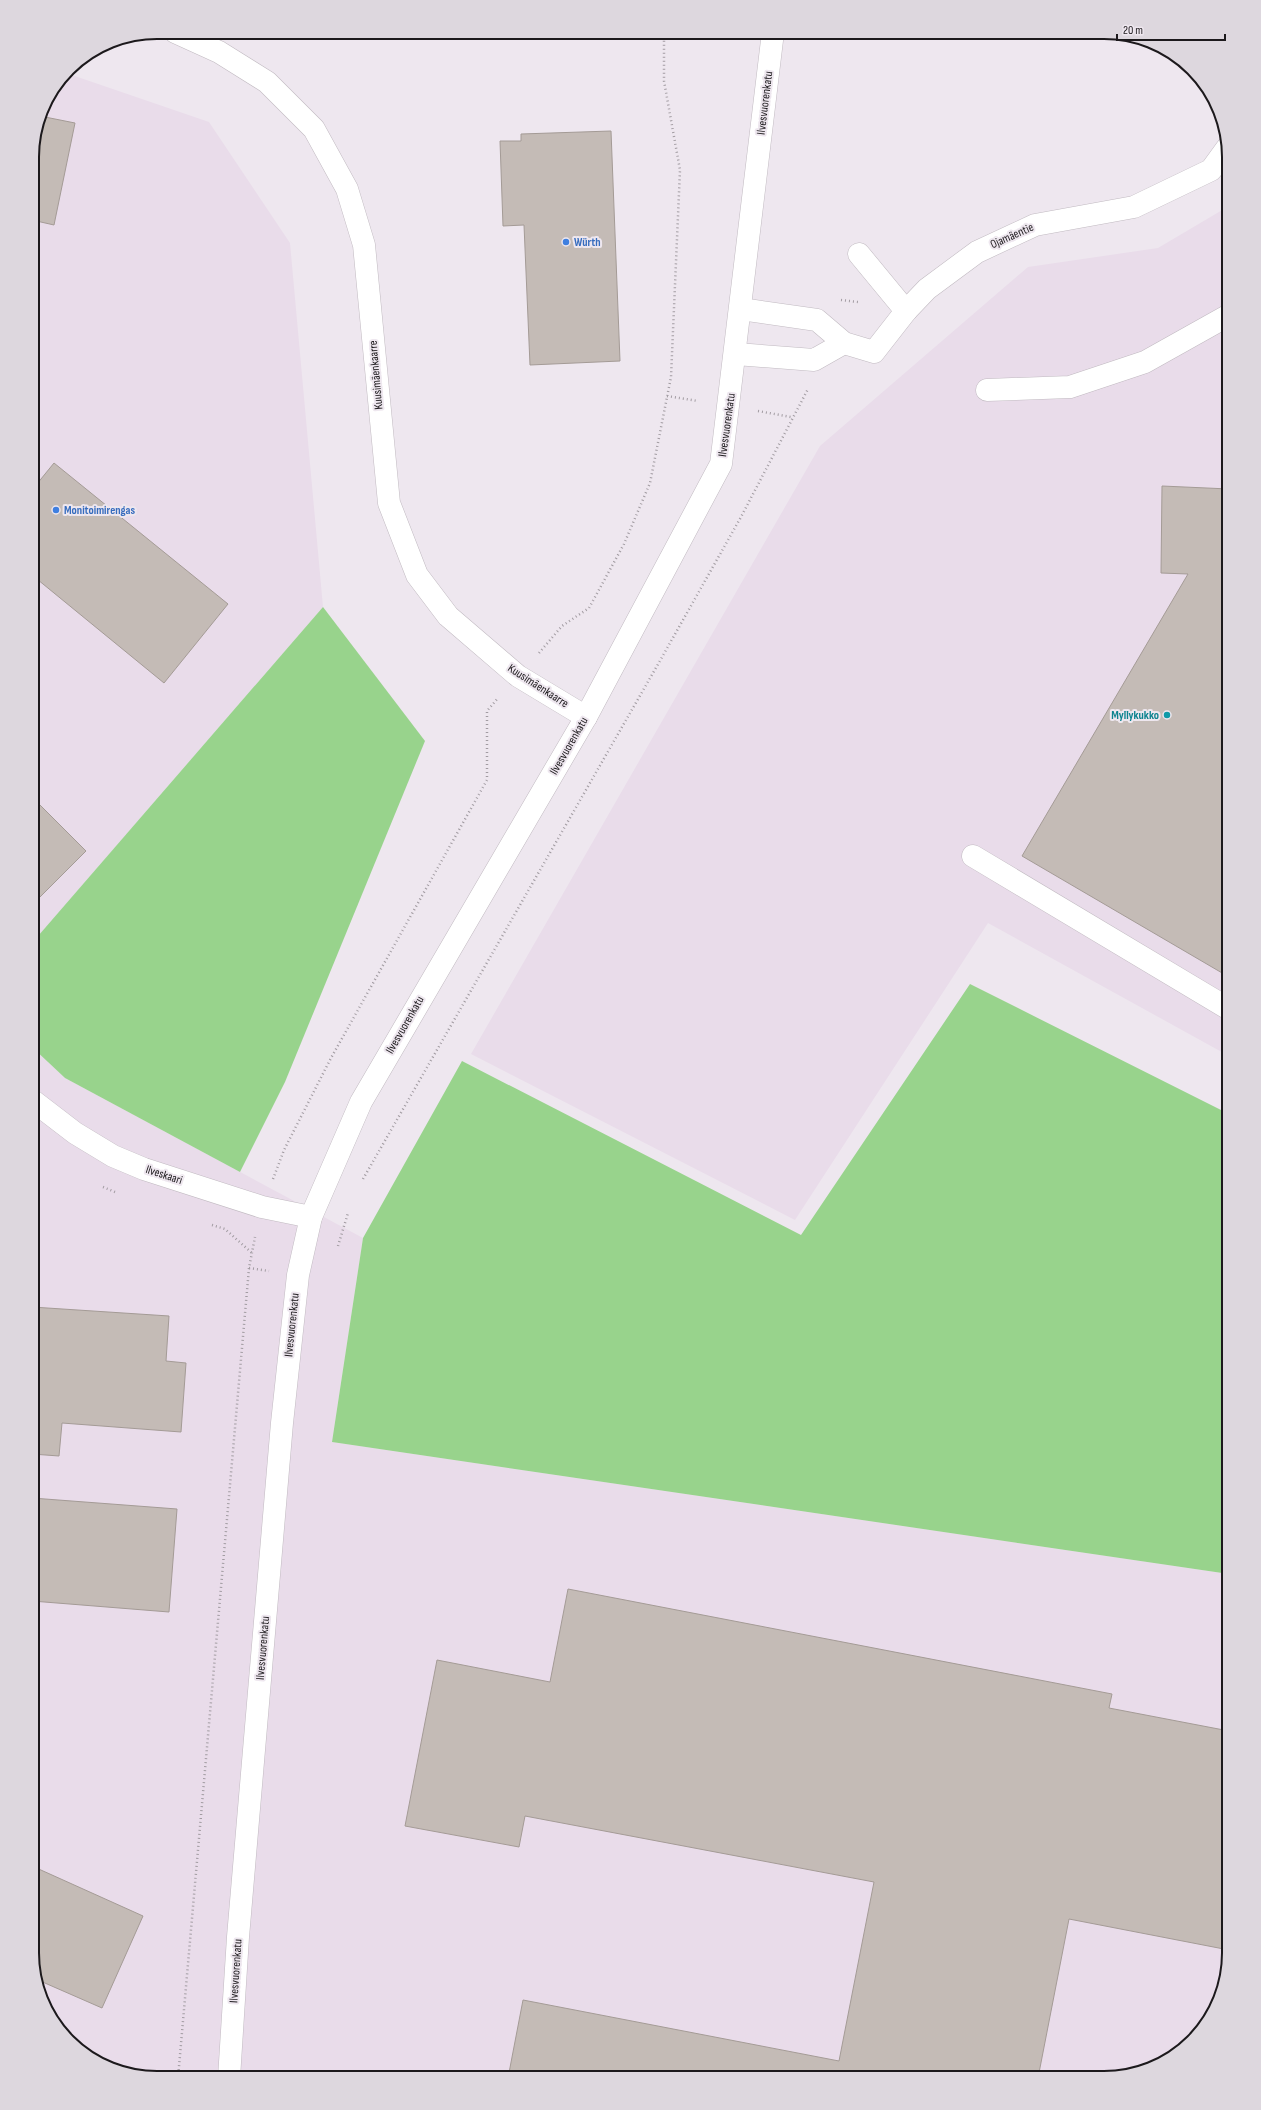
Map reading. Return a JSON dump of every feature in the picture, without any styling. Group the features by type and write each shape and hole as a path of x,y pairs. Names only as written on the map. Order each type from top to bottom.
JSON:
{"street":[{"name":"Kuusimäenkaarre","path":"191,39 220,52 267,82 314,129 347,189 364,245 389,503 417,575 448,616 518,676 586,717"},
{"name":"Ilvesvuorenkatu","path":"229,2071 282,1423 298,1275 311,1217 361,1102 586,717 721,464 736,354 772,39"},
{"name":"Ojamäentie","path":"817,320 844,343 874,352 906,311 927,289 977,252 1035,225 1134,207 1211,170 1222,155"},
{"path":"859,254 906,311"},
{"path":"741,309 817,320"},
{"path":"987,390 1070,387 1146,362 1222,319"},
{"path":"736,354 814,360 844,343"},
{"path":"973,856 1222,1005"},
{"name":"Ilveskaari","path":"39,1105 75,1133 113,1156 144,1169 262,1206 311,1217"}],"path":[{"path":"817,320 820,299 858,302 885,284"},
{"path":"362,1181 658,666 741,517 791,417 808,390 814,360"},
{"path":"336,1252 349,1209"}],"shaded area":[{"path":"73,75 209,122 290,243 323,607 39,935 39,150 43,127 51,105 63,85"},
{"path":"1222,210 1222,1052 988,923 795,1220 471,1054 820,446 1028,267 1158,248"},
{"path":"39,1054 65,1078 363,1238 332,1442 1222,1573 1222,1953 1218,1983 1213,1998 1198,2025 1176,2047 1156,2059 1127,2069 1111,2071 150,2071 119,2065 92,2051 79,2042 68,2031 51,2005 43,1983 39,1953"}],"green space":[{"path":"323,607 425,741 285,1082 240,1172 65,1078 39,1054 39,935"},
{"path":"970,984 1222,1110 1222,1573 332,1442 363,1238 462,1061 801,1235"}],"building":[{"path":"46,117 75,123 54,225 39,222 39,150"},
{"path":"611,131 620,361 530,365 524,225 503,226 500,141 521,141 521,134"},
{"path":"54,463 228,604 164,683 39,581 39,481"},
{"name":"Myllykukko","path":"1162,486 1222,489 1222,973 1022,856 1188,574 1161,573"},
{"path":"39,804 86,851 39,898"},
{"path":"39,1307 169,1316 166,1361 186,1363 181,1432 62,1423 59,1456 39,1455"},
{"path":"39,1499 177,1509 169,1612 39,1602"},
{"path":"568,1589 1112,1694 1109,1708 1222,1730 1222,1949 1069,1919 1039,2071 509,2071 523,2000 839,2061 874,1882 525,1816 519,1847 405,1826 437,1660 550,1682"},
{"path":"39,1869 143,1916 102,2008 43,1982 39,1953"}],"place":[{"name":"Würth","path":"566,242"},
{"name":"Monitoimirengas","path":"56,510"},
{"name":"Myllykukko","path":"1167,715"}]}
